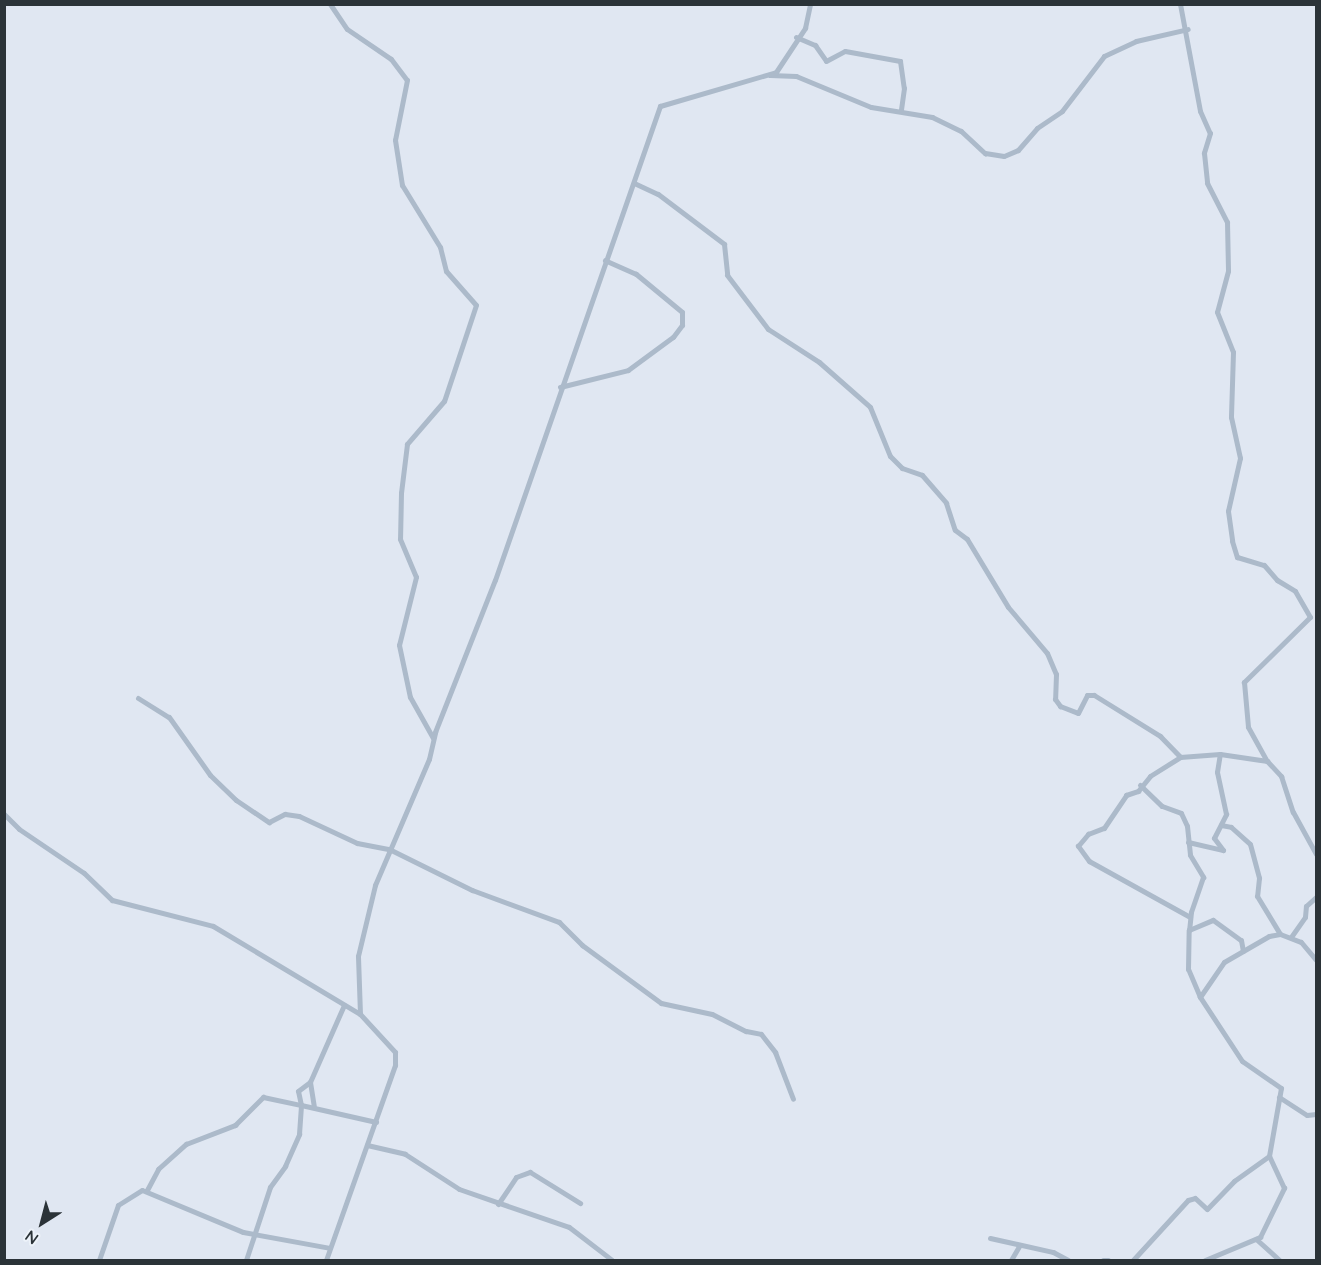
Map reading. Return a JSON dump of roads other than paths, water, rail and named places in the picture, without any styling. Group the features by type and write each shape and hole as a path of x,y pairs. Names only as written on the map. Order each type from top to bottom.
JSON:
{"street":[{"path":"330,4 347,29 391,59 407,80 395,140 402,185 431,230 446,271 476,305 444,401 407,444 402,483 400,539 416,577 399,645 410,697 433,738"},
{"path":"360,1014 360,938 389,849 429,759 433,738 503,558 560,387 634,183 638,162 660,106 776,72 796,37 805,28 810,4"},
{"path":"1180,4 1188,29 1196,94 1210,133 1204,153 1208,183 1227,222 1228,271 1216,312 1233,352 1231,417 1240,458 1228,511 1232,541 1238,557 1264,565 1276,580 1295,591 1310,617 1244,682 1248,727 1266,761 1282,778 1293,812 1317,854"},
{"path":"766,74 796,76 871,107 901,110 932,117 961,131 985,153 1004,156 1018,150 1037,128 1062,111 1104,56 1136,41 1188,29"},
{"path":"796,37 815,45 826,61 845,51 900,61 904,88 901,110"},
{"path":"634,183 657,194 724,244 727,275 768,329 819,362 870,407 890,456 902,468 922,475 946,503 955,530 967,539 1008,607 1047,653 1056,674 1055,699 1060,706 1078,713 1087,695 1094,695 1160,736 1180,757"},
{"path":"560,387 628,370 673,337 682,325 682,312 636,274 605,260"},
{"path":"138,698 169,717 210,775 254,813 269,822 285,814 298,816 357,843 389,849 472,890 559,922 582,945 661,1003 712,1014 746,1031 761,1034 775,1052 793,1099"},
{"path":"1190,917 1089,861 1078,846 1088,834 1104,828 1126,795 1138,792 1140,785 1180,757 1220,754 1266,761"},
{"path":"1188,842 1222,851 1214,838 1226,814 1217,772 1220,754"},
{"path":"1133,1260 1188,1200 1195,1198 1207,1209 1228,1187 1269,1156 1276,1134 1281,1088 1242,1061 1200,997 1188,969 1190,917 1203,876 1190,855 1187,826 1181,813 1162,806 1140,785"},
{"path":"4,814 19,830 84,873 112,900 213,926 360,1014 395,1052 376,1122 326,1260"},
{"path":"1221,825 1231,827 1250,844 1258,878 1257,896 1280,934"},
{"path":"1291,937 1305,917 1306,906 1317,897"},
{"path":"1189,930 1213,920 1241,940 1243,951"},
{"path":"1200,997 1224,962 1280,934 1291,937 1314,958 1317,949"},
{"path":"246,1260 270,1187 285,1166 299,1134 301,1105 298,1091 310,1082 344,1005"},
{"path":"310,1082 314,1106"},
{"path":"147,1190 158,1169 186,1144 235,1125 263,1097 314,1106 376,1122"},
{"path":"1279,1097 1307,1115 1317,1114"},
{"path":"368,1145 405,1154 459,1189 569,1227 612,1260"},
{"path":"1205,1260 1263,1234 1284,1188 1269,1156"},
{"path":"498,1204 516,1177 530,1172 580,1203"},
{"path":"99,1260 118,1205 133,1193 147,1190 243,1232 330,1248"},
{"path":"243,1232 251,1242"},
{"path":"990,1238 1053,1252 1068,1260"},
{"path":"1256,1239 1279,1260"},
{"path":"1011,1260 1019,1246"},
{"path":"1102,1260 1108,1260"}]}
